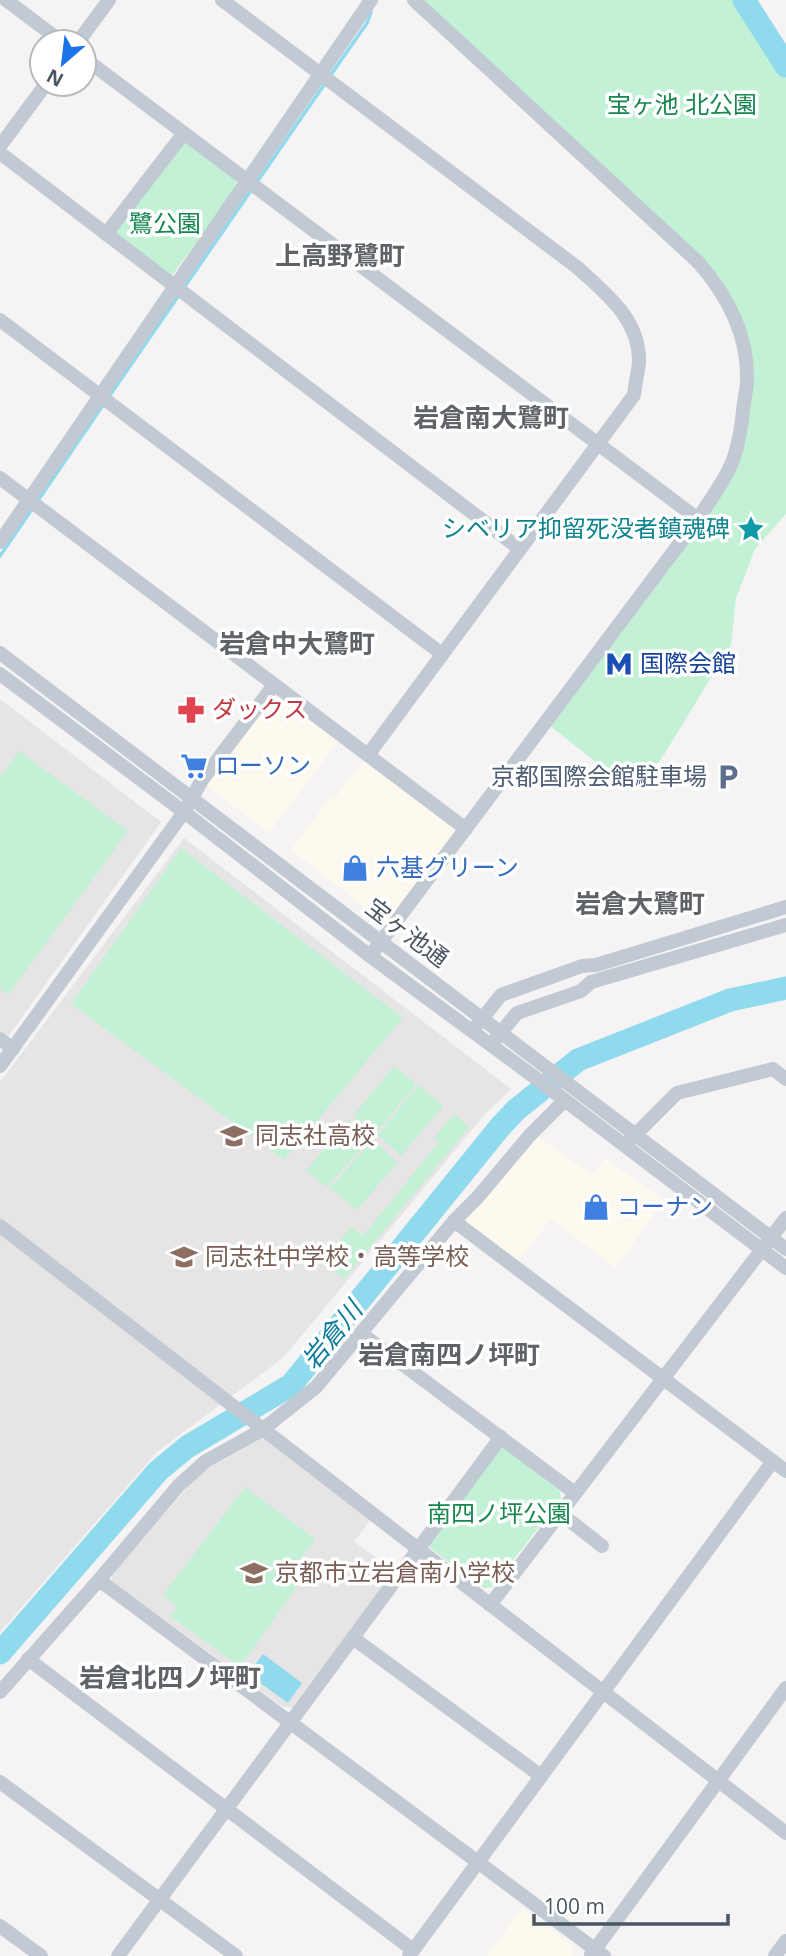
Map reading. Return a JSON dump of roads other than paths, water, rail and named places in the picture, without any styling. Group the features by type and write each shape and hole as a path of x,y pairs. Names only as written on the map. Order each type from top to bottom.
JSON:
{"street":[{"path":"6,0 43,28"},
{"path":"88,28 109,0"},
{"path":"222,0 578,268 618,304 634,331 639,361 634,395 368,755"},
{"path":"0,542 372,0"},
{"path":"370,956 698,519 730,467 741,428 747,379 746,355 740,328 731,306 716,282 698,262 414,0"},
{"path":"98,68 698,519"},
{"path":"0,146 36,98"},
{"path":"106,234 184,133"},
{"path":"0,153 520,549"},
{"path":"0,320 442,654"},
{"path":"0,478 466,829"},
{"name":"宝ヶ池通","path":"0,653 482,1020 495,1039 766,1244 786,1268"},
{"name":"宝ヶ池通","path":"0,674 472,1032 495,1039"},
{"path":"0,1066 274,685"},
{"path":"472,1032 500,995 582,966 596,965 786,907"},
{"path":"495,1039 517,1013 581,991 591,982 786,925"},
{"path":"0,1039 13,1049"},
{"path":"630,1141 677,1093 780,1068 786,1079"},
{"path":"0,1692 180,1485 206,1461 262,1430 316,1387 454,1221 566,1095"},
{"path":"490,1605 786,1217"},
{"path":"454,1221 786,1471"},
{"path":"0,1226 786,1833"},
{"name":"宝ヶ池通","path":"766,1244 786,1249"},
{"path":"362,1334 575,1493"},
{"path":"118,1956 501,1437"},
{"path":"28,1659 411,1953 773,1461"},
{"path":"560,1513 602,1546"},
{"path":"99,1580 478,1862 596,1954 786,1688"},
{"path":"353,1638 541,1776"},
{"path":"0,1782 236,1956"},
{"path":"0,1926 41,1956"},
{"path":"775,1956 786,1941"}],"water":[{"path":"263,1654 302,1683 288,1703 248,1674"}],"waterway":[{"name":"岩倉川","path":"744,0 786,66"},
{"path":"330,76 367,23 371,12"},
{"path":"257,182 326,82"},
{"path":"183,289 252,189"},
{"path":"108,398 179,295"},
{"path":"37,502 103,405"},
{"path":"0,556 32,509"},
{"name":"岩倉川","path":"0,1653 158,1471 187,1447 291,1385 516,1110 578,1060 730,1000 786,988"}],"place":[{"name":"シベリア抑留死没者鎮魂碑","path":"751,529"},
{"name":"国際会館","path":"619,664"},
{"name":"ダックス","path":"191,710"},
{"name":"ローソン","path":"194,766"},
{"name":"京都国際会館駐車場","path":"728,777"},
{"name":"六基グリーン","path":"355,868"},
{"name":"同志社高校","path":"234,1136"},
{"name":"コーナン","path":"596,1207"},
{"name":"同志社中学校・高等学校","path":"184,1257"},
{"name":"京都市立岩倉南小学校","path":"254,1573"}],"district":[{"name":"上高野鷺町","path":"340,256"},
{"name":"岩倉南大鷺町","path":"491,418"},
{"name":"岩倉中大鷺町","path":"297,644"},
{"name":"岩倉大鷺町","path":"640,904"},
{"name":"岩倉南四ノ坪町","path":"449,1355"},
{"name":"岩倉北四ノ坪町","path":"170,1678"}],"park label":[{"name":"宝ヶ池 北公園","path":"682,105"},
{"name":"鷺公園","path":"165,224"},
{"name":"南四ノ坪公園","path":"499,1514"}]}
